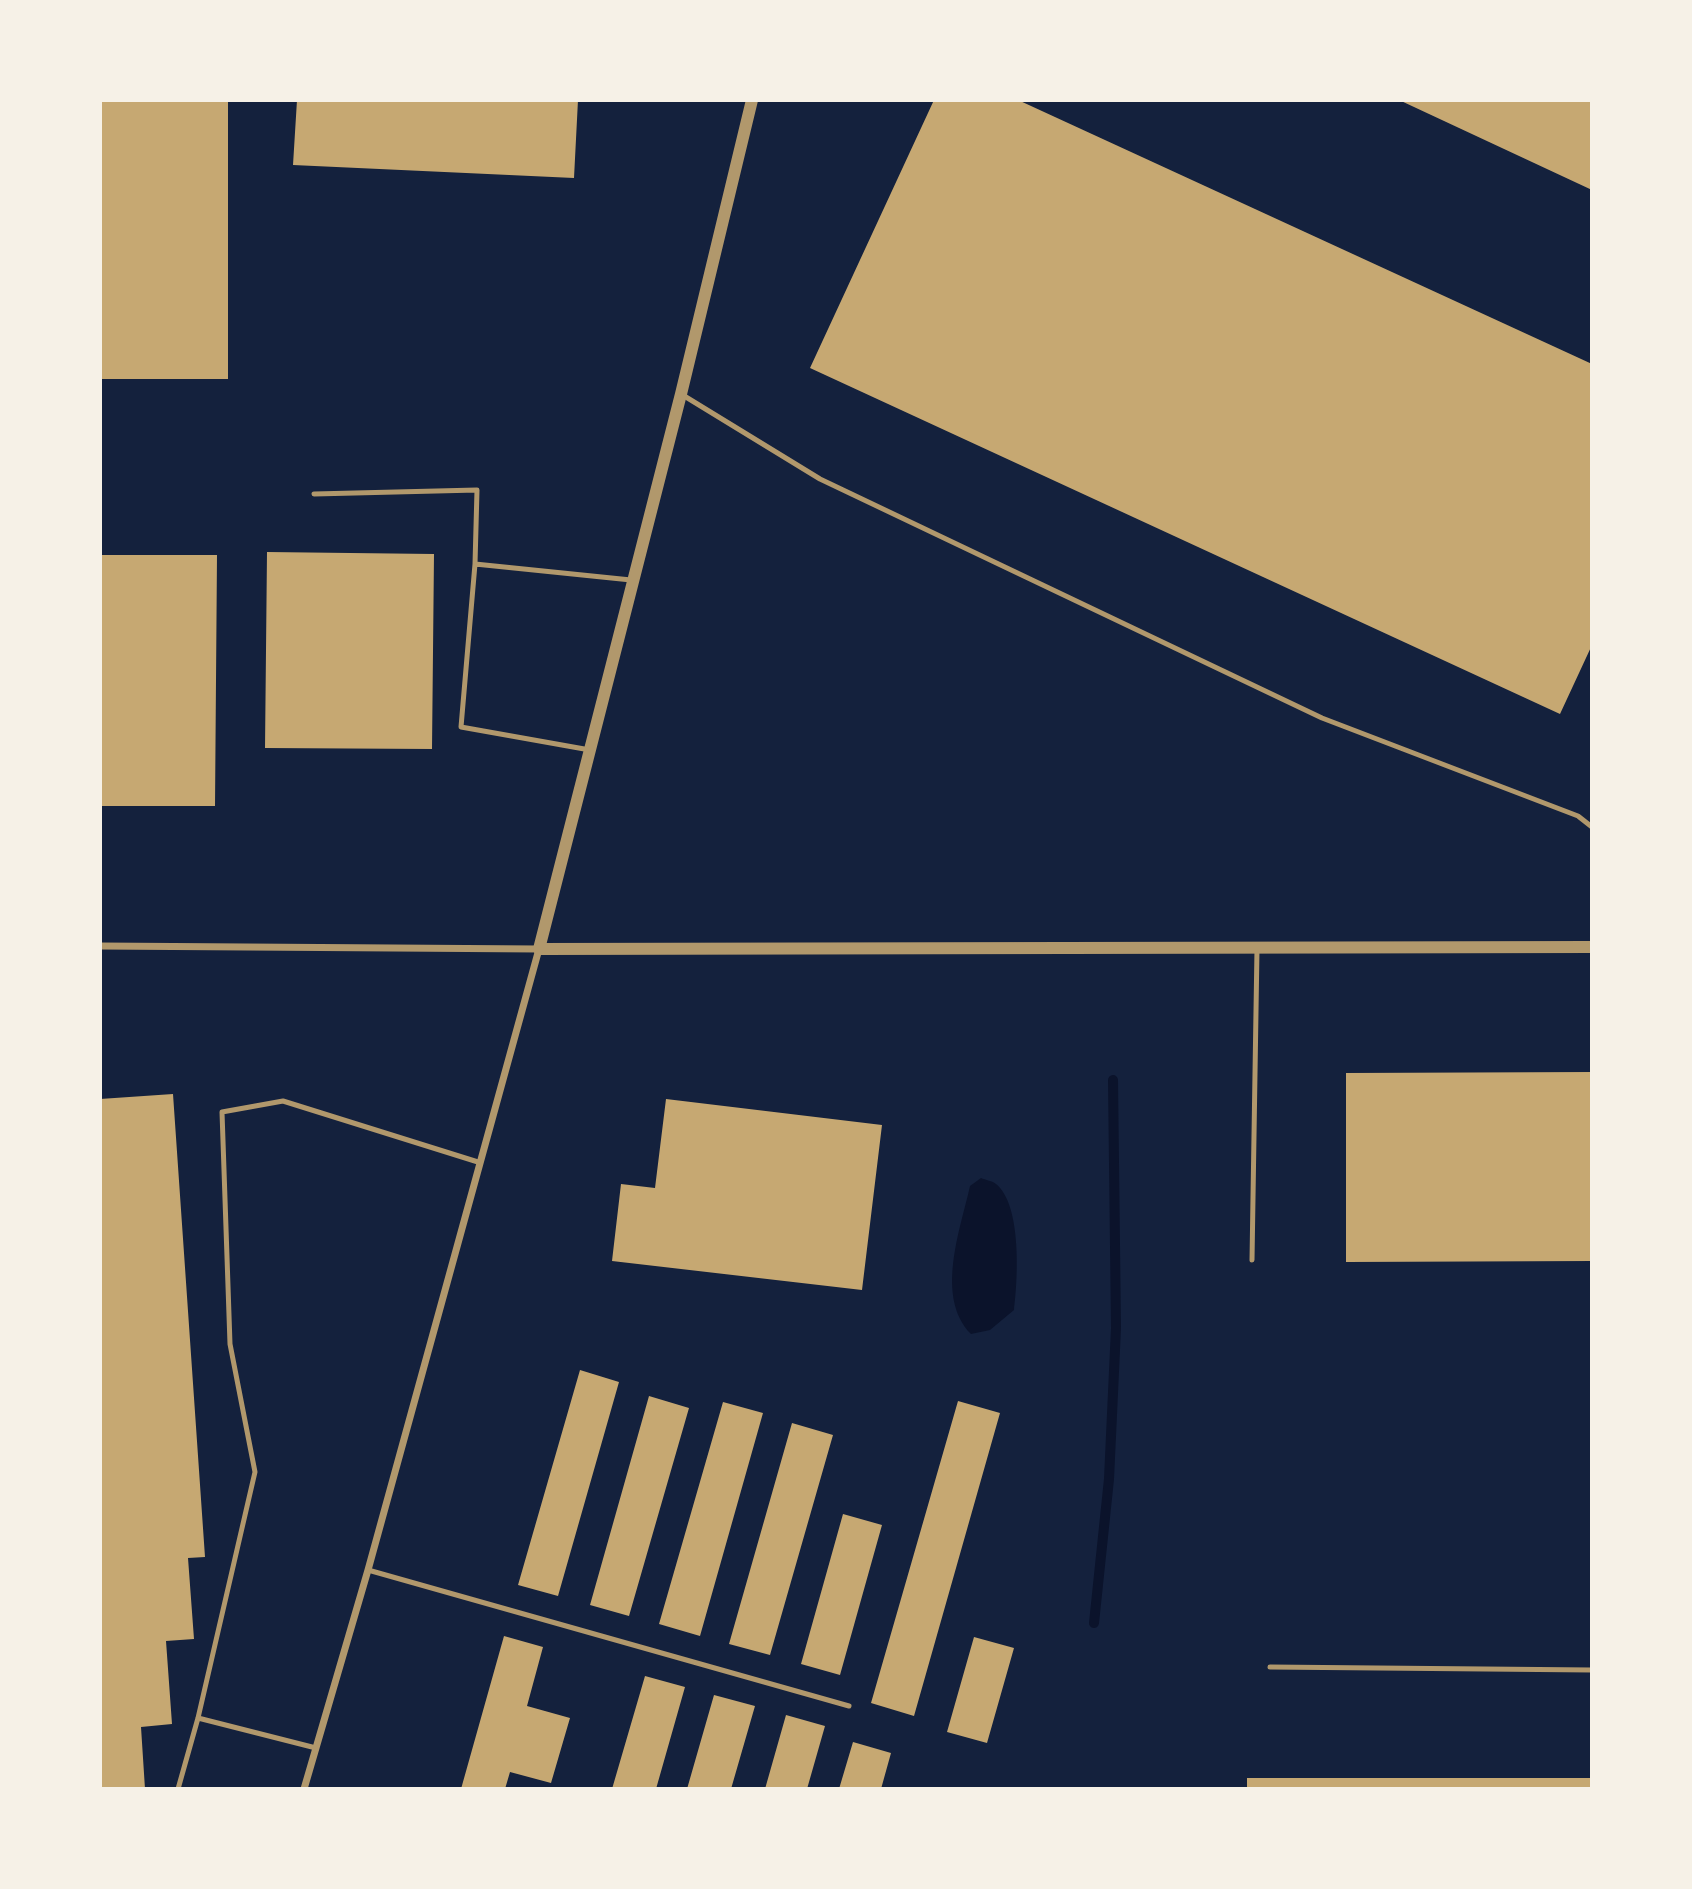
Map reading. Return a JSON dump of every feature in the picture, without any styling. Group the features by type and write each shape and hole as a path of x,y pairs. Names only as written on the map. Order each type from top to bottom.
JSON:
{"street":[{"path":"304,1789 368,1570 478,1162 539,949 631,580 681,394 752,100"},
{"path":"100,946 539,949 1592,947"}],"lane":[{"path":"681,394 820,479 1322,718 1578,816 1592,827"},
{"path":"314,494 477,490 475,565 461,727 590,750"},
{"path":"475,565 631,580"},
{"path":"1252,1260 1257,949"},
{"path":"178,1789 198,1718 255,1472 230,1344 222,1112 283,1101 478,1162"},
{"path":"368,1570 849,1706"},
{"path":"1270,1667 1592,1670"},
{"path":"198,1718 316,1748"}],"water":[{"path":"981,1178 996,1184 1010,1208 1016,1244 1017,1281 1014,1310 990,1330 971,1334 960,1319 954,1302 953,1263 970,1186"}],"building":[{"path":"100,100 228,100 228,379 100,379"},
{"path":"297,100 578,100 574,178 293,165"},
{"path":"934,100 1018,100 1592,364 1592,645 1560,714 810,368"},
{"path":"1399,100 1592,100 1592,190"},
{"path":"267,552 434,554 432,749 265,748"},
{"path":"100,555 217,555 215,806 100,806"},
{"path":"1592,1072 1592,1261 1346,1262 1346,1073"},
{"path":"173,1094 205,1557 188,1558 194,1639 166,1641 172,1724 141,1727 145,1789 100,1789 100,1099"},
{"path":"666,1099 882,1125 862,1290 612,1261 621,1184 655,1188"},
{"path":"580,1370 619,1382 558,1596 518,1585"},
{"path":"649,1396 689,1408 629,1616 590,1605"},
{"path":"958,1401 1000,1413 914,1716 871,1703"},
{"path":"723,1402 763,1413 700,1636 659,1624"},
{"path":"792,1423 833,1435 770,1655 729,1644"},
{"path":"843,1514 882,1525 840,1675 801,1664"},
{"path":"504,1636 543,1647 527,1706 570,1718 551,1783 510,1772 505,1789 461,1789"},
{"path":"974,1637 1014,1648 987,1743 947,1732"},
{"path":"645,1676 685,1687 656,1789 612,1789"},
{"path":"714,1695 755,1706 731,1789 687,1789"},
{"path":"786,1715 825,1726 807,1789 765,1789"},
{"path":"853,1742 891,1753 881,1789 839,1789"},
{"path":"1247,1778 1592,1778 1592,1789 1247,1789"}],"waterway":[{"path":"1094,1623 1109,1479 1116,1328 1113,1080"}]}
